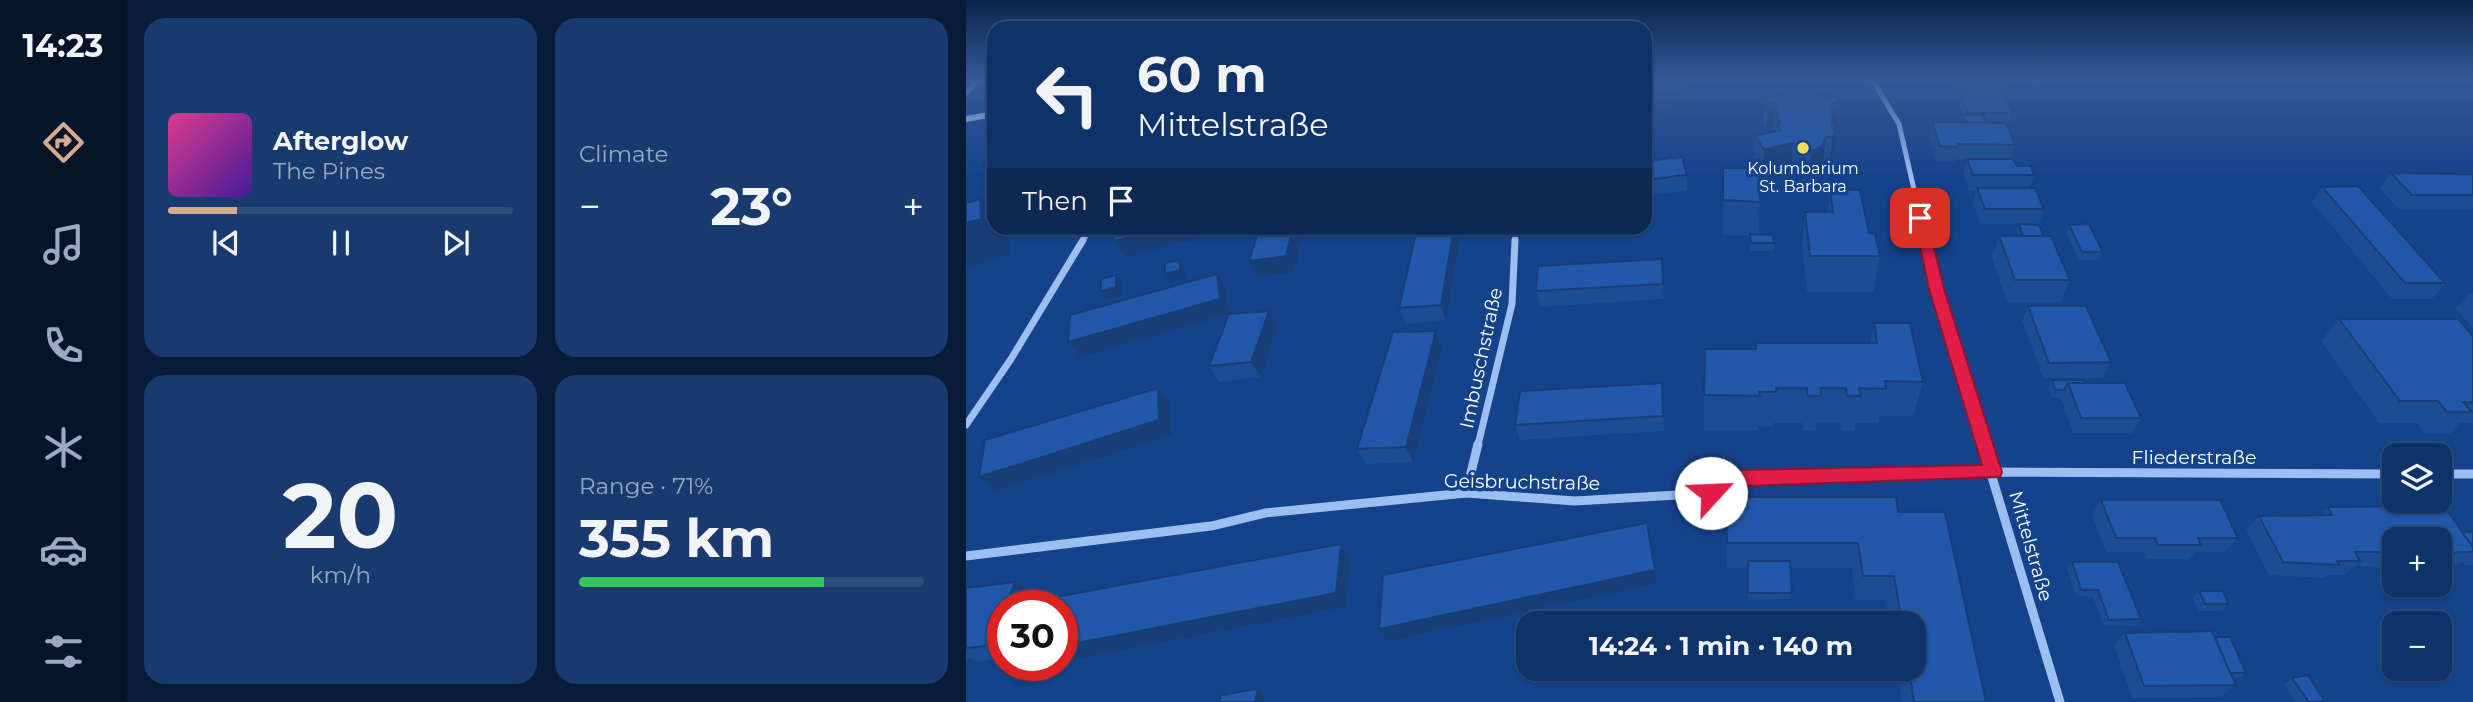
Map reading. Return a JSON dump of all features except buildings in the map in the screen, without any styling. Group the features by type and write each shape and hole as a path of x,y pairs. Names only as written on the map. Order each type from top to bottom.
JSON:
{"main road":[{"path":"966,118 987,115"}],"street":[{"name":"Mittelstraße","path":"1893,114 1899,124 1936,289 2060,702"},
{"path":"966,425 1011,359 1087,235"},
{"name":"Imbuschstraße","path":"1466,493 1511,304 1516,235"},
{"name":"Fliederstraße","path":"1993,472 2382,474"},
{"name":"Geisbruchstraße","path":"966,556 1211,526 1265,513 1466,493 1575,501 1711,493 1742,478 1993,472"},
{"path":"2452,474 2473,474"}],"place":[{"name":"Kolumbarium St. Barbara","path":"1803,148"}],"route":[{"path":"1711,493 1742,478 1993,472 1936,289 1920,218"}]}
